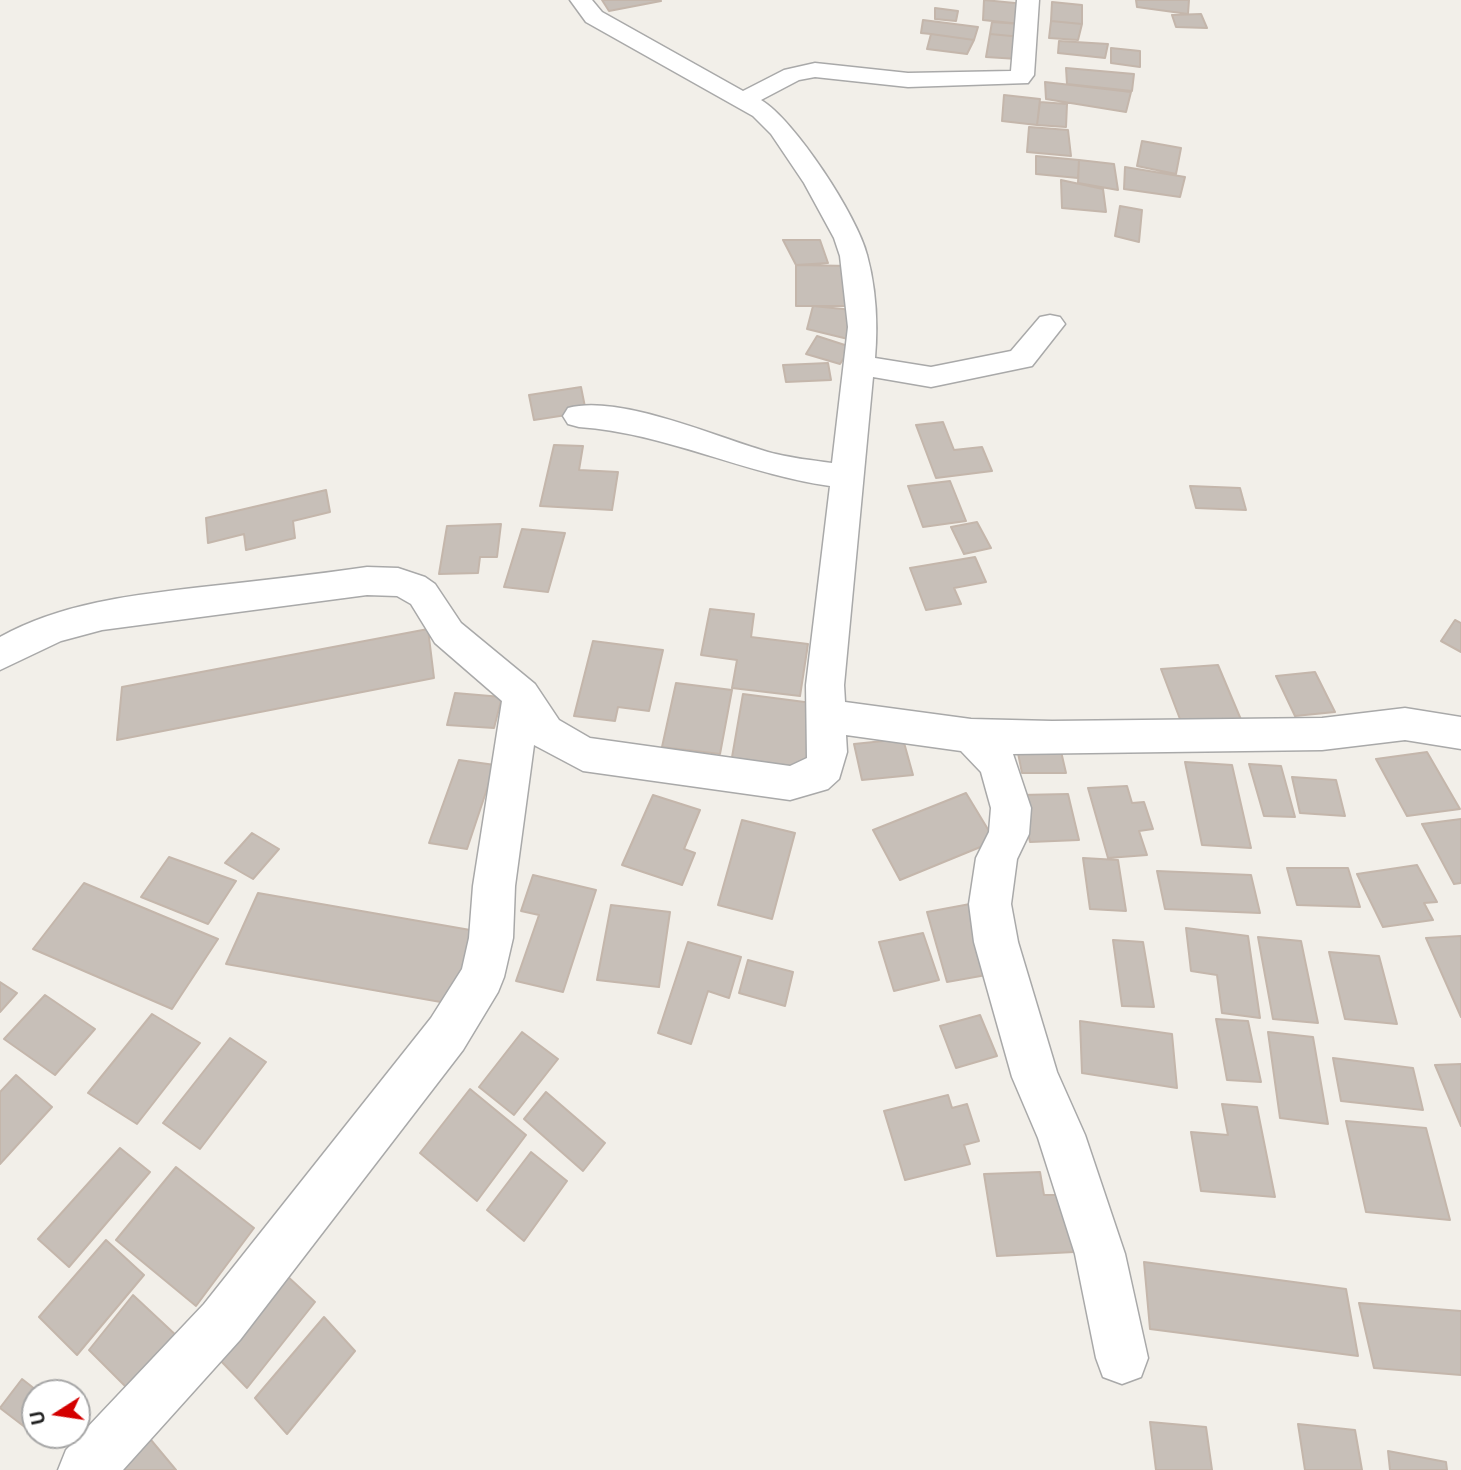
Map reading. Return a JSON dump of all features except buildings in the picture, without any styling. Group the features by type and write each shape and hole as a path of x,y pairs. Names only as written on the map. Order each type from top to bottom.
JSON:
{"street":[{"path":"0,655 13,646 55,630 125,611 367,581 398,582 423,594 448,632 522,695 545,732 583,754 790,783 814,777 825,767 828,752 825,685 863,327 854,256 838,216 780,129 762,111 594,17 582,0"},
{"path":"743,100 792,75 815,70 908,80 1020,78 1028,0"},
{"path":"859,365 931,377 1021,359 1050,324"},
{"path":"579,416 611,418 641,424 771,464 846,477"},
{"path":"86,1470 222,1322 447,1034 482,977 491,938 494,886 522,695"},
{"path":"826,716 971,736 1052,738 1322,734 1405,723 1461,733"},
{"path":"971,736 998,763 1011,807 1009,834 997,858 990,904 996,942 1035,1077 1061,1135 1100,1254 1122,1358"}]}
